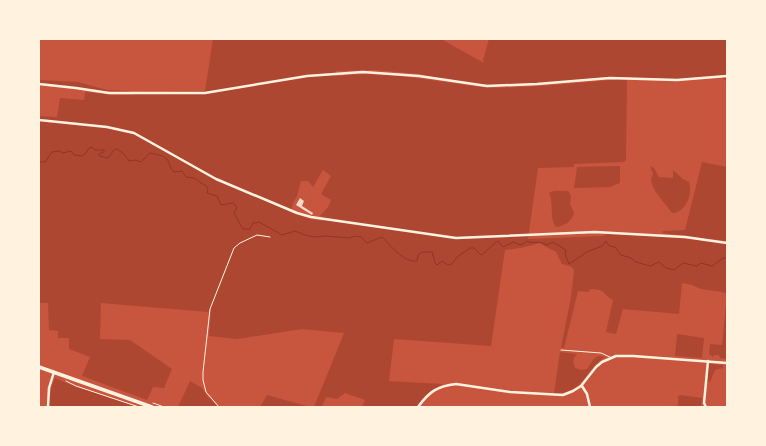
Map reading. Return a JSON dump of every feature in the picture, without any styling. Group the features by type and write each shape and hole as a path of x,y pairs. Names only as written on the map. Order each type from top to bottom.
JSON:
{"main road":[{"path":"39,367 152,407"}],"street":[{"path":"39,84 108,93 197,93 228,90 307,76 363,72 419,76 487,86 537,84 610,78 677,80 727,76"},
{"path":"39,120 107,127 134,133 216,179 310,217 456,238 594,232 685,238 727,243"},
{"path":"418,407 431,392 456,384 510,392 554,395 567,394 582,386 598,364 610,357 633,356 727,363"},
{"path":"706,407 704,403 708,361"},
{"path":"48,407 49,388 54,372"},
{"path":"582,386 587,394 590,407"}],"lane":[{"path":"219,407 206,392 203,380 212,301 234,248 257,235 270,237"},
{"path":"561,350 601,353 610,357"}],"path":[{"path":"62,379 76,386 139,407"}],"shaded area":[{"path":"213,39 441,39 484,63 483,60 489,39 727,39 727,81 721,76 677,79 611,77 544,83 488,85 440,79 419,74 375,70 336,71 335,76 366,74 402,76 494,88 626,80 626,160 624,162 574,164 574,167 538,168 528,239 602,236 609,233 703,240 727,244 727,294 701,289 682,283 679,314 623,309 616,334 606,332 613,300 602,291 596,289 591,289 588,292 578,291 564,348 561,348 571,297 574,271 572,267 562,264 556,252 539,243 522,248 505,250 491,346 394,339 389,381 443,384 428,393 417,407 362,407 365,400 345,393 337,399 326,397 322,407 314,407 344,333 302,329 237,339 209,336 211,309 208,312 101,303 100,339 130,340 172,369 164,388 153,387 147,400 82,376 90,357 69,349 69,338 58,338 58,331 49,330 48,303 39,303 39,116 57,117 60,98 84,100 85,92 113,95 134,95 134,92 205,91","holes":["323,170 331,176 321,194 331,200 328,207 320,216 325,218 323,221 310,219 291,212 301,181 308,181 313,187"]},
{"path":"39,80 78,82 107,90 130,91 110,92 39,83"},
{"path":"702,162 727,167 727,241 662,233 663,231 685,230"},
{"path":"620,166 620,183 610,187 574,188 577,167"},
{"path":"650,166 654,168 659,177 673,178 673,170 689,182 689,197 685,206 681,210 672,213 655,191 651,179 653,174"},
{"path":"554,191 569,192 571,196 570,204 574,213 568,223 556,227 553,219 549,193"},
{"path":"727,294 727,359 720,358 719,355 714,355 713,357 709,354 710,344 722,345"},
{"path":"677,334 704,338 702,358 675,356"},
{"path":"560,352 577,354 573,362 574,366 575,368 582,370 587,369 596,358 601,356 605,357 598,362 578,386 564,393 554,393"},
{"path":"709,364 723,365 723,368 715,370 710,382 707,381"},
{"path":"55,378 137,407 48,407 52,385"},
{"path":"190,381 202,388 207,396 218,407 178,407"},
{"path":"267,395 310,407 260,407"},
{"path":"678,396 702,398 701,407 678,407"}],"building":[{"path":"300,198 304,201 302,206 313,213 312,215 296,205"}],"waterway":[{"path":"39,162 45,162 52,152 59,151 63,153 71,151 74,155 82,156 89,148 92,147 95,150 104,150 104,152 99,154 99,156 108,158 114,150 117,149 125,155 129,161 135,160 141,162 150,153 164,156 168,160 174,172 182,171 186,177 194,178 205,185 208,188 207,193 217,196 221,205 233,203 237,207 234,213 243,229 250,229 253,223 259,222 282,235 295,231 314,237 326,236 349,238 356,236 361,237 367,243 382,237 398,253 412,261 417,261 418,255 422,252 432,252 437,265 442,261 448,265 452,264 457,257 470,248 474,248 481,255 498,241 503,247 513,242 521,245 527,241 541,242 547,245 553,242 566,250 565,254 569,264 587,252 602,246 606,241 609,246 615,247 621,255 631,258 636,262 650,266 659,262 666,268 674,270 683,263 697,266 701,263 712,266 727,257"}]}
